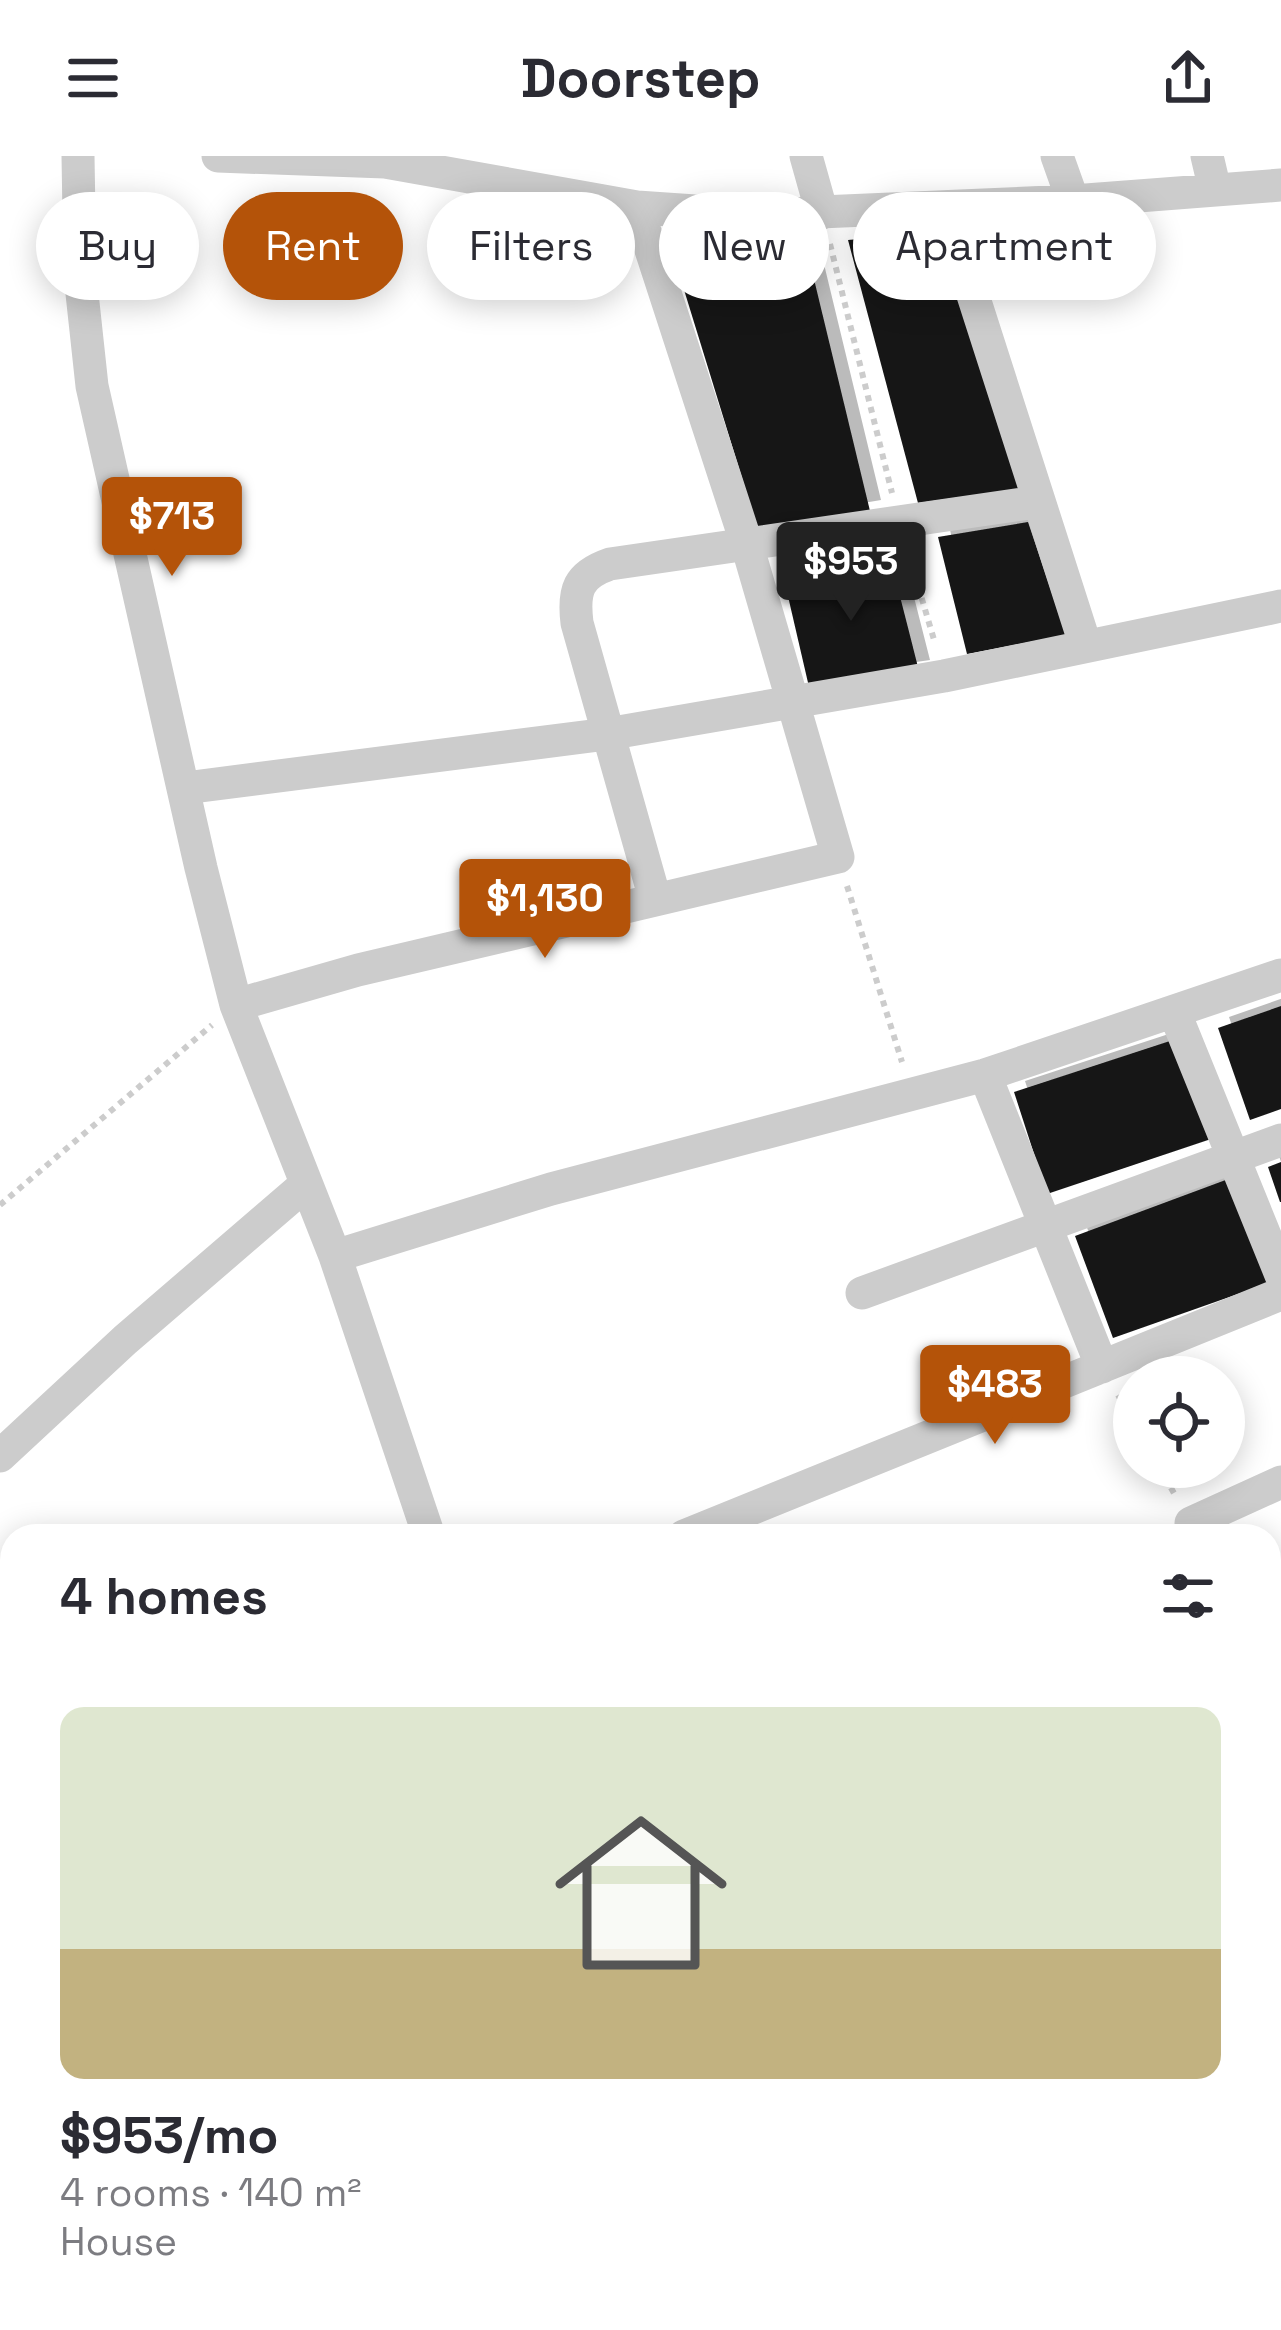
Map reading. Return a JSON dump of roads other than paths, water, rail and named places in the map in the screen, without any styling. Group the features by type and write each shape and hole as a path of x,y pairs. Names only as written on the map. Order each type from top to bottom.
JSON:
{"street":[{"path":"79,156 80,274 92,386 236,1006 335,1256 425,1524"},
{"path":"218,156 332,157 481,168 659,209"},
{"path":"806,156 816,192"},
{"path":"1057,156 1070,192"},
{"path":"1207,156 1215,190"},
{"path":"1156,195 1281,185"},
{"path":"236,1006 358,970 838,857 747,545 637,207"},
{"path":"973,300 1085,644"},
{"path":"655,899 577,623 575,589 581,578 610,564 1036,502"},
{"path":"185,788 435,752 607,734 944,676 1281,606"},
{"path":"335,1256 551,1189 986,1075 1281,975"},
{"path":"1174,1011 1281,1275"},
{"path":"986,1075 1102,1367"},
{"path":"862,1293 1281,1140"},
{"path":"0,1456 125,1340 304,1186"},
{"path":"714,1524 1281,1294"},
{"path":"1192,1524 1281,1482"}]}
